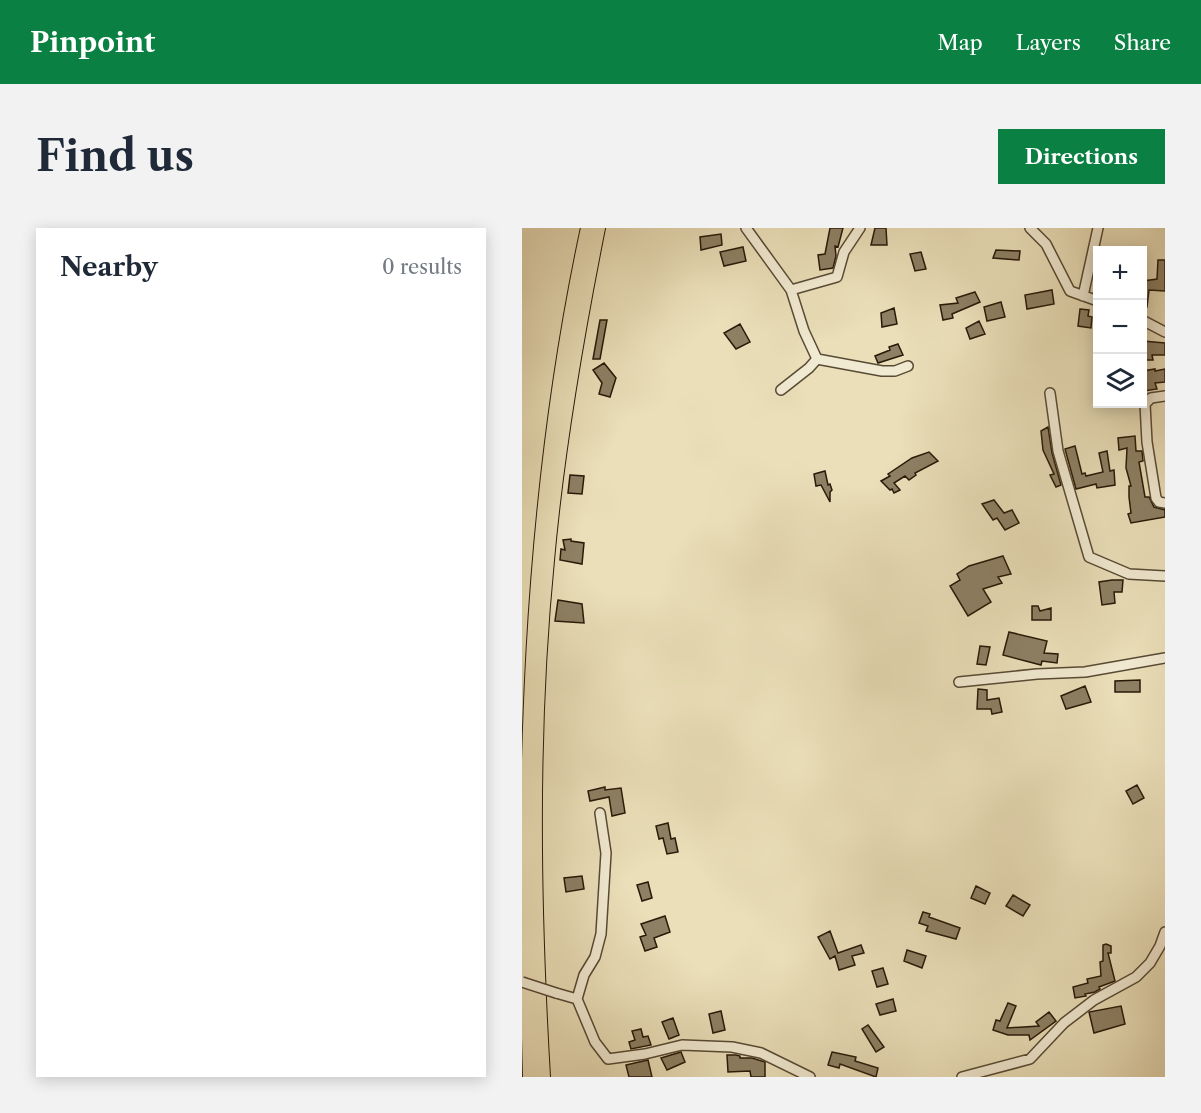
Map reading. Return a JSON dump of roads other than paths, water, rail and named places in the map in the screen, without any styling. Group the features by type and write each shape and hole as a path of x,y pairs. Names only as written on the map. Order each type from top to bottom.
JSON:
{"highway":[{"path":"530,1077 522,901 532,713 536,561 564,350 588,228"},
{"path":"543,1077 535,911 532,713 566,402 598,228"}],"street":[{"path":"746,228 791,290 800,322 817,359"},
{"path":"791,290 837,277 844,252 860,228"},
{"path":"1030,228 1046,244 1070,291 1095,300"},
{"path":"1083,296 1098,228"},
{"path":"1147,323 1165,332"},
{"path":"817,359 882,371 894,371 908,366"},
{"path":"782,390 817,359"},
{"path":"1050,393 1058,451 1089,557 1129,574 1165,576"},
{"path":"1165,396 1151,398 1145,404 1147,442 1156,498 1159,502 1165,503"},
{"path":"959,682 1037,674 1085,672 1165,658"},
{"path":"600,813 606,853 602,934 596,957 584,975 577,999 596,1042 608,1059 645,1054 682,1045 732,1047 761,1053 810,1077"},
{"path":"962,1077 1030,1059 1065,1023 1094,999 1136,978 1163,948 1165,932"},
{"path":"522,982 577,999"}]}
